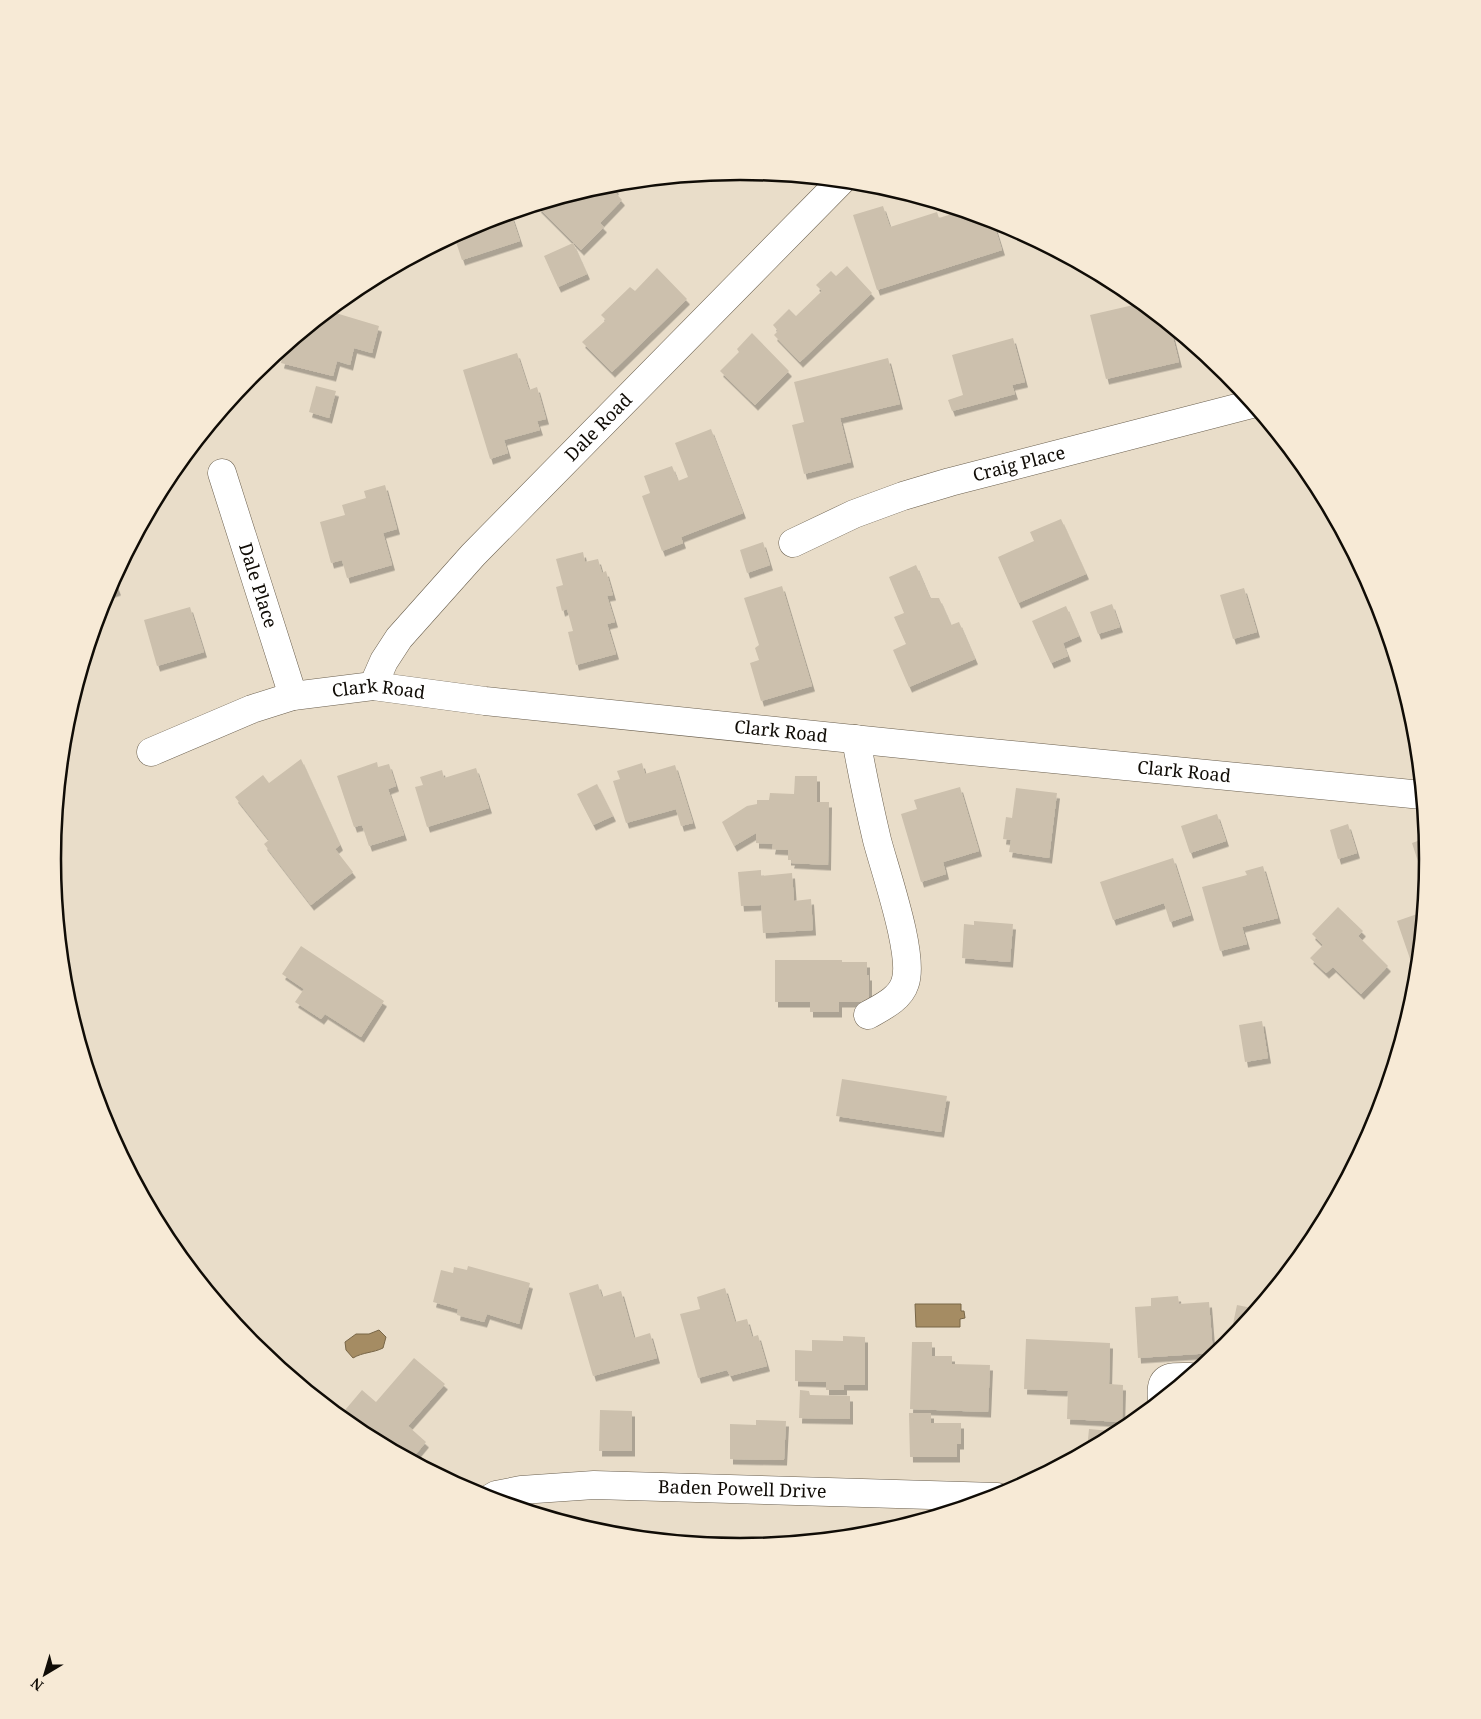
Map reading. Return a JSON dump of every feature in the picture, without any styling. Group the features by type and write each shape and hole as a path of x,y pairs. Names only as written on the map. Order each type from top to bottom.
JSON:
{"street":[{"name":"Dale Road","path":"373,686 384,661 399,638 473,554 835,187"},
{"name":"Craig Place","path":"793,543 854,514 940,485 1245,406"},
{"name":"Dale Place","path":"222,473 293,696"},
{"name":"Clark Road","path":"150,752 252,709 293,696 373,686 485,701 1416,794"},
{"path":"856,739 864,784 893,896 908,972 905,986 897,996 885,1006 868,1015"},
{"path":"1161,1392 1163,1383 1167,1379 1172,1376 1181,1376"},
{"name":"Baden Powell Drive","path":"500,1494 522,1490 594,1485 976,1496"}],"shaded area":[{"path":"915,1304 961,1304 961,1311 964,1311 965,1318 960,1319 960,1327 916,1327"},
{"path":"379,1330 386,1337 383,1348 353,1358 346,1350 345,1342 356,1334 369,1334"}],"building":[{"path":"615,192 622,200 600,223 604,227 581,250 541,210"},
{"path":"883,206 890,227 937,212 939,218 952,214 996,230 1002,250 877,290 853,215"},
{"path":"513,220 520,241 462,260 456,243"},
{"path":"573,243 587,274 558,287 544,256"},
{"path":"847,266 872,293 800,362 774,335 778,331 773,325 789,309 796,316 822,291 816,285 831,271 836,276"},
{"path":"657,268 687,299 612,372 582,342 606,320 601,315 630,287 635,291"},
{"path":"1132,305 1173,336 1179,362 1106,379 1090,315"},
{"path":"337,314 379,326 372,353 354,348 350,365 337,361 333,376 281,363 282,359 293,349"},
{"path":"752,333 789,371 755,405 720,371 739,352 737,349"},
{"path":"1013,338 1025,382 1012,385 1015,394 952,411 948,400 963,395 952,355"},
{"path":"517,353 529,390 537,387 546,419 537,421 540,430 504,440 508,453 490,459 463,370"},
{"path":"888,358 900,404 840,418 851,462 804,474 792,425 804,422 794,382"},
{"path":"316,386 336,391 329,418 309,412"},
{"path":"711,429 743,513 681,537 683,543 662,551 642,496 650,493 644,476 672,466 678,481 688,477 675,443"},
{"path":"385,485 397,529 383,533 392,565 347,578 342,560 331,563 320,522 345,515 342,505 366,498 364,491"},
{"path":"1061,519 1086,574 1018,603 998,557 1034,541 1030,532"},
{"path":"763,542 770,565 747,573 740,550"},
{"path":"583,552 585,562 598,559 602,573 606,571 613,595 607,596 615,622 607,624 616,654 576,665 568,632 573,631 567,609 562,611 556,587 563,585 556,559"},
{"path":"916,565 930,598 939,598 951,625 959,622 975,659 909,687 893,650 906,644 894,617 904,613 889,577"},
{"path":"782,586 812,686 761,701 750,663 759,660 755,648 759,645 744,598"},
{"path":"1244,588 1257,632 1233,639 1220,595"},
{"path":"1112,604 1120,627 1098,634 1090,612"},
{"path":"1066,606 1079,636 1063,643 1068,656 1051,663 1032,621"},
{"path":"190,607 204,652 157,666 144,620"},
{"path":"301,759 340,845 335,849 353,872 311,905 264,844 269,840 235,797 263,775 269,783"},
{"path":"377,762 378,767 389,764 396,786 388,789 404,835 369,846 362,825 354,827 337,776"},
{"path":"642,763 645,774 675,765 693,823 681,826 676,809 626,823 613,781 620,779 617,771"},
{"path":"476,768 489,808 427,827 415,787 423,785 420,777 442,770 444,778"},
{"path":"795,776 817,776 817,802 829,802 828,865 791,863 792,860 788,860 788,850 772,849 773,844 756,843 756,833 734,846 722,822 747,806 757,804 757,800 769,800 770,793 794,794"},
{"path":"597,784 613,816 593,825 577,794"},
{"path":"960,787 979,851 943,862 946,874 921,882 901,814 917,809 914,800"},
{"path":"1016,788 1057,793 1049,858 1009,852 1011,840 1003,839 1006,817 1012,818"},
{"path":"1217,814 1226,841 1190,853 1181,826"},
{"path":"1348,824 1357,853 1338,859 1330,830"},
{"path":"1419,840 1420,867 1412,843"},
{"path":"1173,858 1191,915 1170,922 1164,903 1113,920 1100,882"},
{"path":"1263,866 1278,918 1242,927 1247,944 1220,951 1202,887 1247,875 1245,871"},
{"path":"761,870 761,876 792,873 794,901 811,899 813,930 763,933 761,905 741,906 738,872"},
{"path":"1338,907 1363,931 1358,936 1388,966 1361,994 1333,967 1326,973 1310,958 1323,945 1312,934"},
{"path":"1417,914 1412,963 1397,921"},
{"path":"974,921 1013,924 1010,962 962,958 964,924 974,925"},
{"path":"301,946 384,1001 361,1037 325,1014 321,1019 295,1002 304,989 282,974"},
{"path":"775,960 867,962 869,1002 839,1002 839,1012 810,1012 810,1002 775,1002"},
{"path":"1262,1021 1268,1058 1245,1062 1239,1025"},
{"path":"842,1079 947,1096 941,1132 836,1116"},
{"path":"468,1266 530,1283 519,1324 487,1314 484,1322 457,1315 458,1309 433,1302 441,1270 453,1273 454,1267 467,1270"},
{"path":"598,1284 602,1297 621,1291 634,1338 650,1333 657,1358 593,1376 569,1293"},
{"path":"725,1288 735,1322 747,1319 752,1337 758,1335 767,1366 730,1376 727,1370 698,1378 680,1314 700,1309 697,1297"},
{"path":"1178,1296 1179,1304 1209,1302 1213,1348 1206,1353 1138,1358 1135,1307 1151,1306 1151,1298"},
{"path":"1237,1305 1250,1308 1232,1328"},
{"path":"843,1336 865,1337 865,1385 844,1385 844,1390 826,1390 826,1382 795,1381 795,1350 812,1351 812,1340 843,1341"},
{"path":"1026,1339 1110,1343 1109,1384 1123,1385 1122,1421 1067,1419 1068,1391 1024,1389"},
{"path":"912,1342 932,1342 932,1356 952,1356 952,1364 990,1365 988,1412 910,1409"},
{"path":"414,1358 445,1384 408,1426 426,1442 415,1455 345,1411 362,1390 376,1402"},
{"path":"800,1390 809,1391 810,1395 850,1396 850,1419 799,1418"},
{"path":"600,1410 632,1411 632,1451 599,1451"},
{"path":"909,1413 931,1413 931,1423 961,1423 961,1444 957,1444 957,1457 910,1457"},
{"path":"756,1420 786,1421 784,1460 730,1459 730,1424 756,1425"},
{"path":"1089,1429 1107,1431 1088,1443"}]}
